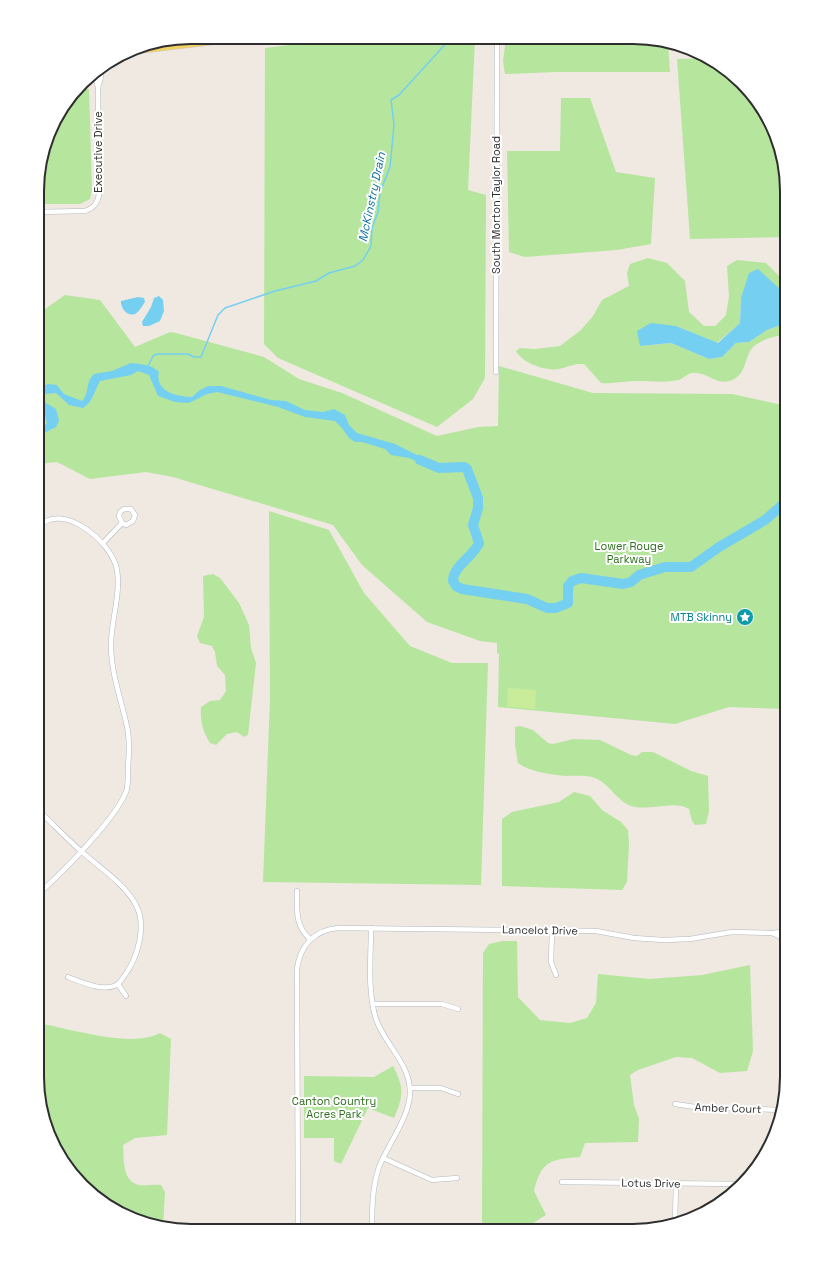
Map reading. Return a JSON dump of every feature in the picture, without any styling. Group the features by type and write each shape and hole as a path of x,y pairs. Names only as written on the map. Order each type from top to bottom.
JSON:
{"main road":[{"path":"161,47 188,44"}],"street":[{"name":"South Morton Taylor Road","path":"496,372 497,44"},
{"name":"Executive Drive","path":"98,87 101,75"},
{"name":"Executive Drive","path":"44,212 85,211 91,209 97,203 99,194 98,87 96,79"},
{"path":"44,524 58,519 70,520 83,526 103,543 114,559 117,570 118,585 111,650 115,683 127,724 127,787 123,800 80,851 44,888"},
{"path":"103,543 122,523"},
{"path":"44,816 80,851 128,893 137,906 141,926 135,955 129,970 118,984 108,988 68,977"},
{"path":"297,891 298,922 302,931 310,939 300,953 297,970 298,1224"},
{"path":"371,928 373,1004 381,1029 405,1069 410,1088 406,1110 383,1158 374,1187 372,1224"},
{"name":"Lancelot Drive","path":"310,939 320,932 331,929 371,928 596,931 634,938 663,940 690,939 732,932 772,933 780,931"},
{"path":"552,930 552,962 556,975"},
{"name":"Lancelot Drive","path":"772,933 780,938"},
{"path":"118,984 126,996"},
{"path":"373,1004 426,1003 442,1004 458,1009"},
{"path":"410,1088 441,1088 458,1094"},
{"name":"Amber Court","path":"675,1104 695,1108 776,1110"},
{"path":"383,1158 428,1179 437,1181 457,1178"},
{"name":"Lotus Drive","path":"562,1182 734,1184"},
{"path":"675,1218 676,1183"}],"green space":[{"path":"297,44 475,44 468,190 486,195 485,378 473,399 437,427 278,358 264,344 265,48"},
{"path":"505,44 642,44 668,48 670,72 556,72 505,74 503,61"},
{"path":"697,58 722,74 737,87 750,102 765,126 775,153 779,172 780,237 690,239 677,59"},
{"path":"85,89 89,89 92,190 90,199 80,204 44,204 44,182 49,153 59,126 74,102"},
{"path":"561,98 590,98 616,172 655,178 651,244 617,250 525,257 509,252 507,151 560,151"},
{"path":"648,258 667,263 685,281 689,312 704,326 715,326 726,315 729,296 727,266 737,260 766,263 780,277 780,290 741,298 740,323 717,343 676,326 640,346 671,343 709,359 722,357 736,343 749,342 767,330 780,325 780,336 765,340 753,347 743,370 737,377 727,382 716,380 702,374 691,373 673,381 601,383 584,364 575,364 557,369 551,369 537,366 519,356 516,351 520,348 535,349 560,346 581,330 593,316 602,300 629,286 627,273 630,264"},
{"name":"Lower Rouge Parkway","path":"65,295 100,300 135,347 170,332 264,357 299,379 342,393 437,436 478,427 498,426 499,366 593,393 732,394 780,404 780,709 729,707 675,724 498,707 499,654 497,653 497,643 480,641 427,622 362,565 333,525 173,477 146,472 90,479 57,462 44,463 44,310"},
{"path":"269,511 329,530 364,593 410,646 452,663 488,663 481,885 263,882 270,699"},
{"path":"213,574 220,578 239,603 249,625 251,648 256,663 248,735 244,737 237,732 227,734 216,745 210,743 204,730 201,717 201,707 210,701 220,700 226,691 225,675 217,666 215,652 212,646 200,643 197,636 204,617 203,576"},
{"path":"508,688 536,690 535,709 507,707"},
{"path":"520,726 533,730 548,743 553,744 573,739 600,740 631,755 637,756 642,752 653,752 691,771 708,776 709,811 706,824 695,825 692,821 689,809 683,806 671,805 643,808 630,805 619,799 601,781 592,777 548,774 523,766 518,763 515,745 515,727"},
{"path":"574,792 590,796 602,810 621,822 628,830 629,844 627,882 622,890 502,886 502,819 512,812 559,802"},
{"path":"503,941 517,941 518,997 540,1020 570,1023 587,1018 596,1003 598,974 650,979 702,975 750,965 753,1051 747,1071 720,1073 692,1058 676,1057 638,1070 630,1075 634,1105 639,1119 638,1142 585,1143 580,1157 555,1161 544,1168 540,1173 534,1191 546,1215 533,1224 484,1224 482,1222 483,953 489,944"},
{"path":"44,1024 117,1038 133,1039 148,1037 160,1033 171,1039 167,1135 135,1138 123,1145 126,1173 131,1181 141,1185 161,1185 165,1192 163,1221 135,1213 109,1199 87,1181 74,1166 59,1142 47,1106 44,1086"},
{"name":"Canton Country Acres Park","path":"393,1066 401,1086 400,1104 394,1118 368,1108 341,1164 334,1161 334,1138 304,1138 304,1076 374,1077"}],"water":[{"path":"758,269 780,289 780,325 767,330 749,342 736,343 722,357 709,359 671,343 640,346 637,331 651,323 676,326 718,343 740,323 741,298 749,273"},
{"path":"159,296 163,300 164,311 160,321 149,326 143,326 142,322 151,307 154,298"},
{"path":"138,297 144,298 145,302 135,314 132,315 127,313 123,309 121,301"},
{"path":"131,363 146,365 159,372 158,379 164,389 181,396 192,397 200,390 208,386 221,386 271,400 286,401 305,410 323,412 334,409 345,415 349,425 357,433 395,444 421,457 432,466 424,465 409,458 391,455 385,449 362,442 355,442 349,438 335,421 305,417 278,407 217,392 207,394 189,403 175,402 158,396 149,375 138,371 131,375 100,381 91,400 83,408 69,405 56,393 44,394 44,386 48,384 57,385 64,394 82,401 86,395 89,380 94,374 112,371"},
{"path":"44,399 46,403 56,409 59,421 56,427 44,433 44,425 47,423"}],"waterway":[{"name":"McKinstry Drain","path":"147,368 153,356 157,354 188,354 194,357 201,357 218,315 225,308 275,291 316,281 329,273 355,266 363,260 371,246 372,228 378,212 380,192 390,167 394,125 391,100 399,95 446,44"},
{"path":"420,460 439,468 464,467 467,469 478,498 478,508 473,525 479,543 456,571 453,581 456,586 462,589 527,599 547,608 556,608 568,603 568,586 572,581 581,578 623,584 631,582 639,575 665,567 691,567 719,547 765,520 780,507"}],"place":[{"name":"MTB Skinny","path":"745,617"}]}
